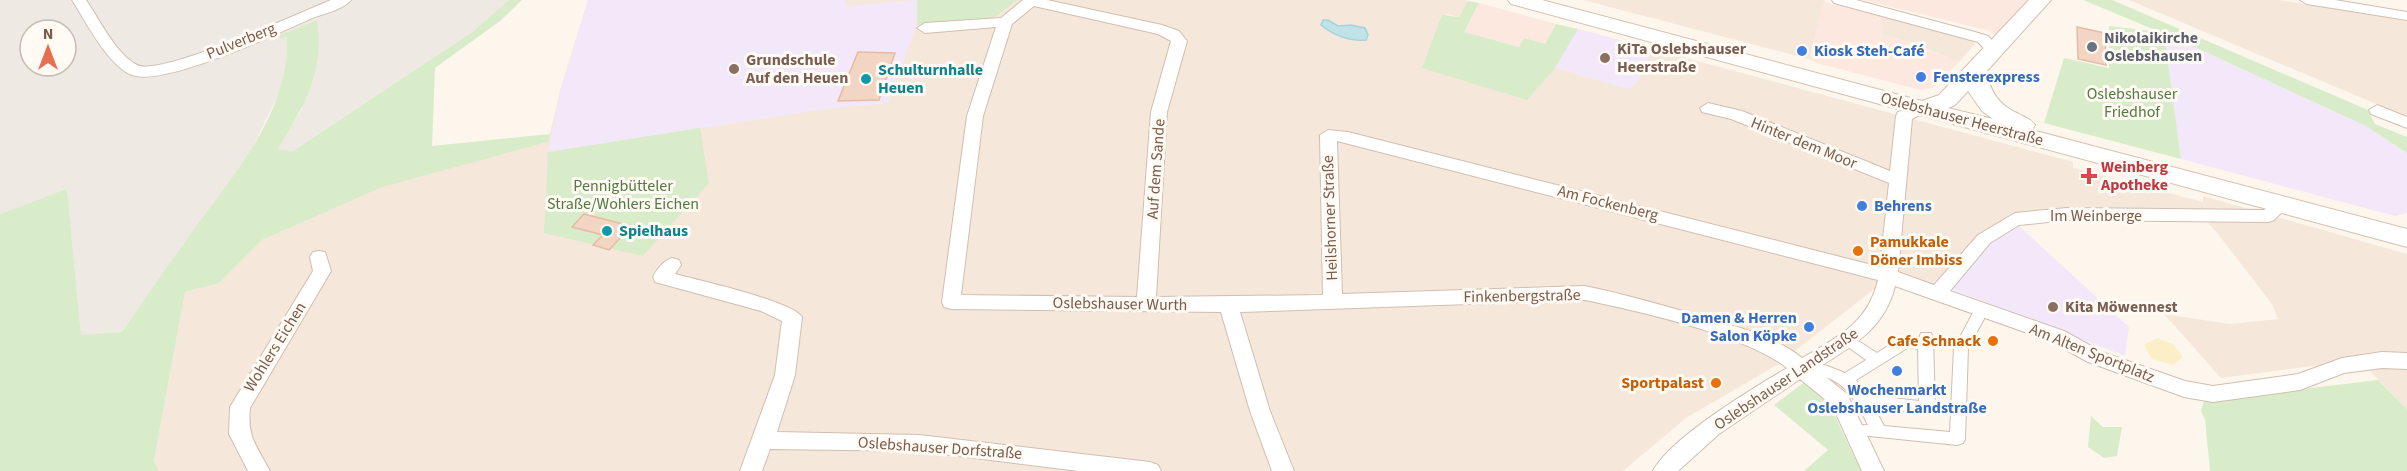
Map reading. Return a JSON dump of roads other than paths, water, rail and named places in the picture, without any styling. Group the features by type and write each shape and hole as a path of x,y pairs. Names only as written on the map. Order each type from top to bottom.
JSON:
{"main road":[{"name":"Oslebshauser Heerstraße","path":"1518,0 2404,235"},
{"path":"1924,108 1947,100 2041,0"},
{"path":"1975,72 1980,95 1987,104 1998,113 2052,138 2060,145"}],"street":[{"name":"Pulverberg","path":"79,0 124,62 136,71 164,70 344,0"},
{"path":"1839,0 1983,39 1993,50"},
{"path":"2307,0 2407,16"},
{"path":"925,28 1005,22 1031,1"},
{"name":"Auf dem Sande","path":"1031,1 1174,33 1179,38 1180,44 1159,112 1146,304"},
{"name":"Oslebshauser Wurth","path":"1005,22 975,116 951,302 1229,305"},
{"name":"Hinter dem Moor","path":"1708,108 1736,115 1899,181"},
{"name":"Oslebshauser Landstraße","path":"1664,471 1709,432 1802,367 1849,340 1874,314 1883,297 1888,276 1904,116 1924,108"},
{"path":"2377,110 2407,123"},
{"name":"Am Fockenberg","path":"1328,135 1348,136 1888,276"},
{"name":"Heilshorner Straße","path":"1328,135 1333,302"},
{"name":"Im Weinberge","path":"1938,293 1984,239 2015,219 2067,214 2268,216 2281,204"},
{"name":"Wohlers Eichen","path":"259,471 239,440 237,426 240,407 322,271 319,257"},
{"path":"672,265 662,277 767,306 792,317 793,342 764,440 751,471"},
{"name":"Am Alten Sportplatz","path":"1888,276 2057,336 2095,357 2199,392 2213,394 2300,382 2342,366 2382,360 2407,361"},
{"name":"Finkenbergstraße","path":"1229,305 1585,293 1624,301 1744,336 1791,358 1840,400 1873,471"},
{"path":"1229,305 1260,411 1283,471"},
{"path":"1855,430 1957,439 1961,348 1978,317"},
{"path":"1849,340 1878,361"},
{"path":"1847,379 1907,341 1925,341 1927,408 1863,400"},
{"path":"1802,367 1828,370 1847,379 1857,389 1879,431"},
{"name":"Oslebshauser Dorfstraße","path":"764,440 918,443 1150,471"}],"water":[{"path":"1323,20 1328,20 1338,26 1351,25 1365,28 1368,35 1366,40 1348,39 1331,32 1321,25"}],"place":[{"name":"Nikolaikirche Oslebshausen","path":"2092,47"},
{"name":"Kiosk Steh-Café","path":"1802,51"},
{"name":"KiTa Oslebshauser Heerstraße","path":"1605,58"},
{"name":"Grundschule Auf den Heuen","path":"734,69"},
{"name":"Fensterexpress","path":"1921,77"},
{"name":"Schulturnhalle Heuen","path":"866,79"},
{"name":"Weinberg Apotheke","path":"2089,176"},
{"name":"Behrens","path":"1862,206"},
{"name":"Spielhaus","path":"607,231"},
{"name":"Pamukkale Döner Imbiss","path":"1858,251"},
{"name":"Kita Möwennest","path":"2053,307"},
{"name":"Damen & Herren Salon Köpke","path":"1809,327"},
{"name":"Cafe Schnack","path":"1993,341"},
{"name":"Wochenmarkt Oslebshauser Landstraße","path":"1897,371"},
{"name":"Sportpalast","path":"1716,383"}],"park label":[{"name":"Oslebshauser Friedhof","path":"2132,103"},
{"name":"Pennigbütteler Straße/Wohlers Eichen","path":"623,195"}]}
